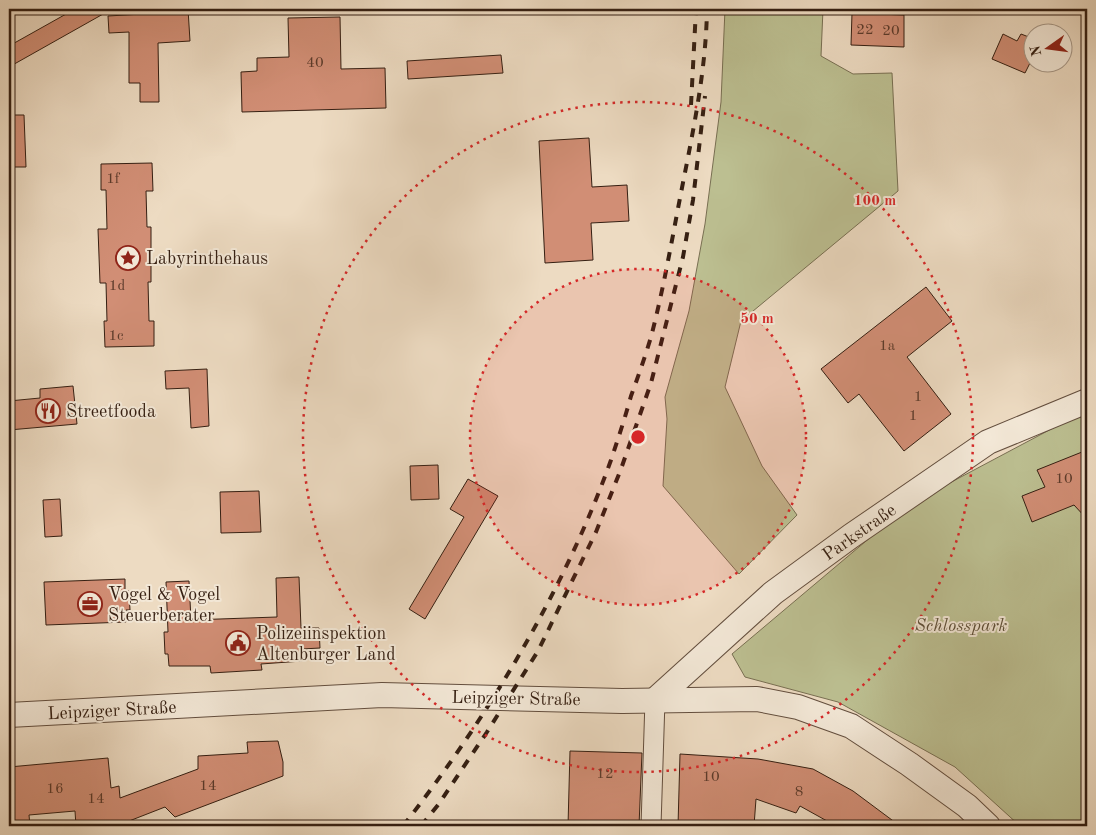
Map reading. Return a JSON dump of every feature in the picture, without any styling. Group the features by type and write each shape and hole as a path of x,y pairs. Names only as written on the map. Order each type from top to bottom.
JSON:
{"street":[{"name":"Parkstraße","path":"655,700 774,593 851,536 988,442 1087,401"},
{"name":"Leipziger Straße","path":"9,715 382,695 655,700 757,699 798,707 851,726 967,806 988,826"},
{"path":"650,826 655,700"}],"green space":[{"path":"725,9 823,9 821,56 853,74 892,73 898,191 741,321 725,387 762,466 797,515 739,574 663,486 667,419 665,397 689,311 705,224 721,102"},
{"name":"Schlosspark","path":"1087,410 1087,826 1020,826 955,767 838,702 745,677 732,654 910,504"}],"building":[{"path":"75,9 112,9 9,67 9,46"},
{"path":"141,9 188,9 190,41 158,43 159,102 140,102 140,83 129,83 129,32 109,33 108,16 142,14"},
{"path":"852,13 904,15 904,47 851,45"},
{"path":"340,17 341,69 385,68 386,108 242,112 241,72 257,71 257,58 289,57 288,18"},
{"path":"1003,34 1017,41 1021,34 1024,35 1025,73 992,59"},
{"path":"501,55 503,73 408,79 407,61"},
{"path":"9,115 24,115 26,167 9,167"},
{"path":"589,138 592,187 627,185 629,221 591,223 593,260 545,263 539,141"},
{"path":"152,163 153,191 146,191 147,227 151,227 151,282 148,282 149,321 154,321 154,346 105,347 104,321 107,321 106,283 100,283 98,229 107,229 106,190 101,190 101,164"},
{"path":"926,287 952,321 907,357 951,414 904,451 859,394 848,403 821,369"},
{"path":"207,369 209,426 191,428 189,388 166,389 165,371"},
{"path":"73,386 77,424 9,430 9,401 40,398 40,389"},
{"path":"1087,450 1087,519 1074,505 1032,522 1022,496 1045,487 1037,470"},
{"path":"438,465 439,499 411,500 410,466"},
{"path":"468,479 498,496 425,619 409,609 464,517 450,509"},
{"path":"259,491 261,532 221,533 220,492"},
{"path":"60,499 62,536 45,537 43,500"},
{"path":"299,577 301,628 319,628 320,648 302,649 302,661 261,664 262,670 211,673 210,666 169,666 168,654 165,654 164,632 168,632 166,582 189,581 191,620 277,617 276,578"},
{"path":"125,579 125,591 129,591 130,610 126,610 126,622 46,625 44,582"},
{"path":"278,741 283,762 283,776 175,817 165,807 124,823 124,826 76,826 75,811 29,815 30,826 9,826 9,767 108,758 111,788 119,786 120,798 198,769 198,756 248,753 247,742"},
{"path":"570,751 642,753 639,826 568,826"},
{"path":"680,754 758,759 813,769 853,791 900,826 836,826 800,806 796,813 756,799 754,826 678,826"}],"railway":[{"path":"691,105 696,9"},
{"path":"403,826 464,742 494,697 521,651 571,557 611,460 651,337 663,285 698,104 704,57 707,9"},
{"path":"421,826 438,805 487,732 538,651 596,532 621,469 651,383 683,257 693,200 705,96"}],"place":[{"name":"Labyrinthehaus","path":"128,258"},
{"name":"Streetfooda","path":"48,411"},
{"name":"Vogel & Vogel Steuerberater","path":"90,604"},
{"name":"Polizeiinspektion Altenburger Land","path":"238,643"}]}
